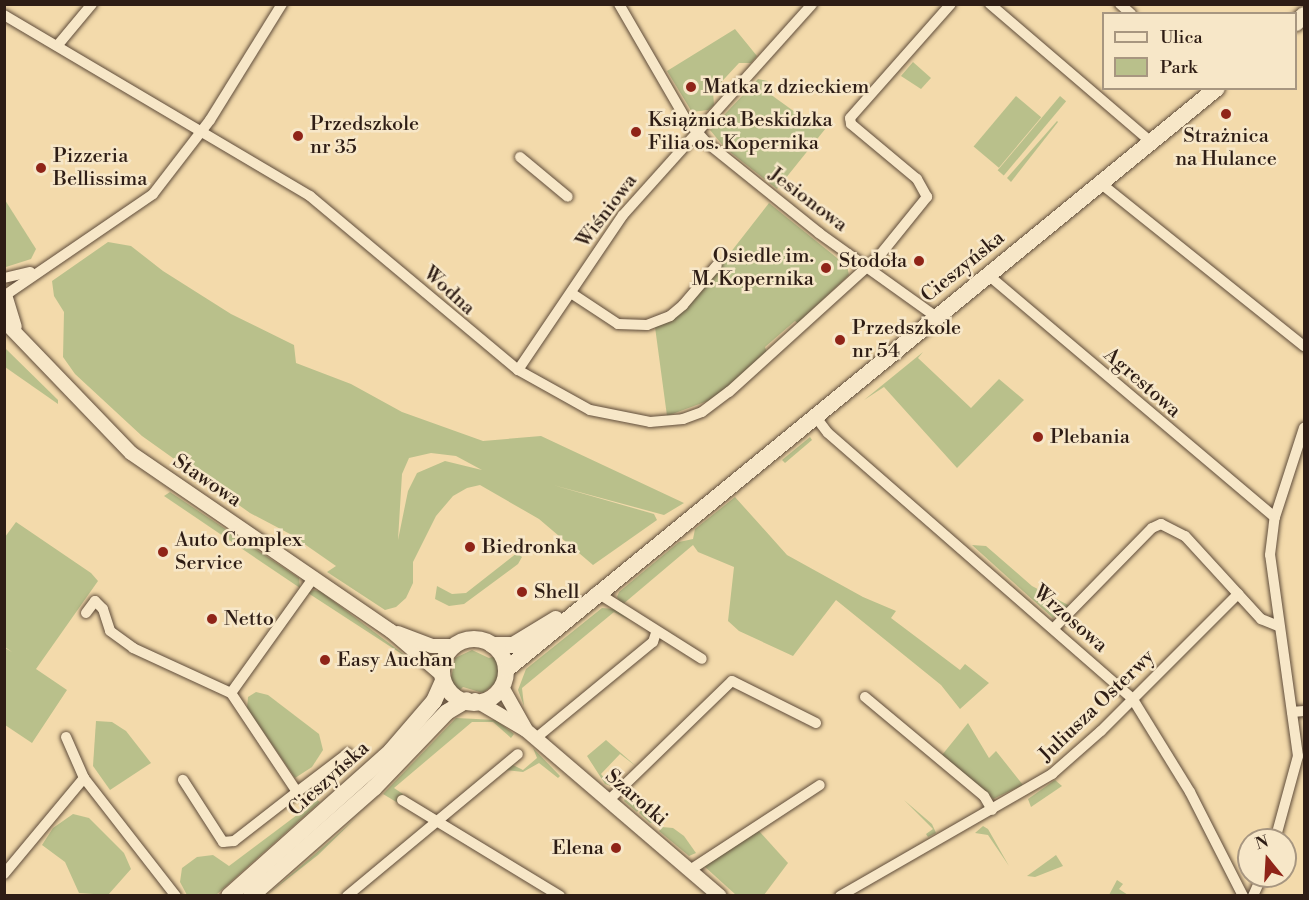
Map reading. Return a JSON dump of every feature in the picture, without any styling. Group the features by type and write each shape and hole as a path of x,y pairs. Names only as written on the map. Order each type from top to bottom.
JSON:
{"main road":[{"name":"Cieszyńska","path":"507,669 537,648 596,592 1214,90"},
{"name":"Cieszyńska","path":"492,645 513,645 529,637 596,592"},
{"path":"471,640 492,645 503,657 507,669 503,689 490,698 471,700 452,694 442,677 443,658 453,646 471,640"},
{"name":"Cieszyńska","path":"229,896 391,751 424,715 442,677"},
{"name":"Cieszyńska","path":"251,896 374,788 447,712 471,700"}],"street":[{"path":"57,46 92,4"},
{"path":"6,294 153,194 203,130 282,4"},
{"name":"Jesionowa","path":"619,4 695,131 775,199 935,316"},
{"name":"Wiśniowa","path":"518,370 623,215 695,131 812,4"},
{"name":"Wodna","path":"4,15 203,130 310,196 518,370 604,415 650,422 683,419 729,392 868,267 927,197 917,179 851,124 850,118 951,4"},
{"path":"990,4 1150,141"},
{"path":"520,157 568,197"},
{"path":"1100,182 1305,346"},
{"path":"571,293 618,324 647,325 670,316 683,305 717,265"},
{"path":"4,278 42,268"},
{"name":"Agrestowa","path":"987,274 1275,517"},
{"name":"Stawowa","path":"6,294 10,318 22,340"},
{"name":"Stawowa","path":"4,321 131,453 391,631 442,677"},
{"name":"Wrzosowa","path":"815,416 828,433 1132,698 1190,792 1243,896"},
{"path":"1280,828 1301,773 1269,566 1275,517 1305,428"},
{"path":"1054,628 1152,528 1161,524 1185,536 1261,619 1278,626"},
{"path":"231,693 314,577"},
{"path":"596,592 656,633 702,659"},
{"name":"Juliusza Osterwy","path":"840,896 992,810 1059,768 1238,594"},
{"path":"86,613 95,601 103,609 110,631 133,648 231,693 297,792"},
{"name":"Stawowa","path":"391,631 432,646 453,646"},
{"path":"531,734 653,642 656,633"},
{"path":"609,800 732,681 816,723"},
{"name":"Szarotki","path":"503,689 531,734"},
{"path":"865,697 984,796 992,810"},
{"name":"Szarotki","path":"471,700 531,734 720,896"},
{"path":"1292,712 1305,711"},
{"path":"66,737 84,778 176,896"},
{"path":"183,780 223,842 234,841 348,753"},
{"path":"347,896 518,754"},
{"path":"4,874 84,778"},
{"path":"690,870 820,785"},
{"path":"402,801 560,896"}],"green space":[{"path":"735,29 757,56 751,63 739,63 713,91 714,105 708,110 692,112 667,71"},
{"path":"913,62 931,78 921,89 901,76"},
{"path":"758,79 768,81 763,89 813,125 830,123 777,189 725,148 710,130"},
{"path":"1016,96 1041,117 999,168 974,147"},
{"path":"1060,96 1066,101 1004,175 998,170"},
{"path":"1058,122 1011,182 1007,178"},
{"path":"5,200 36,249 31,259 6,267"},
{"path":"769,203 847,266 849,275 805,316 805,321 800,325 795,321 765,347 767,353 713,399 667,416 655,327 688,307"},
{"path":"108,242 131,246 163,271 231,314 294,345 296,363 351,384 402,412 483,441 541,436 684,503 664,515 553,485 654,514 657,520 593,565 539,519 480,485 467,488 453,496 436,516 413,562 413,583 406,598 396,607 385,610 327,572 336,566 290,534 250,513 142,436 75,374 63,357 64,312 54,296 52,281","holes":["431,453 456,456 482,470 445,461 417,473 408,491 398,540 402,474 409,458"]},
{"path":"5,348 58,400 58,404 5,367"},
{"path":"923,352 918,358 971,408 999,379 1024,400 957,468 884,387 864,400"},
{"path":"810,437 812,440 785,463 782,460"},
{"path":"170,492 299,578 300,588 164,496"},
{"path":"735,497 787,555 863,597 896,611 891,618 960,670 965,664 989,683 960,709 941,685 836,600 793,656 739,631 728,621 734,567 698,552 693,545 622,605 617,597 619,592 679,542 693,539 695,529"},
{"path":"16,522 91,573 98,581 36,669 67,690 32,743 5,725 5,648 12,652 5,647 5,537"},
{"path":"972,545 986,546 1032,586 1070,606 1053,618"},
{"path":"517,553 522,557 518,564 464,604 449,606 435,599 437,586 452,594 466,593"},
{"path":"313,590 320,591 414,662 308,593"},
{"path":"602,608 614,609 631,621 614,612 522,688 524,706 518,690 526,669"},
{"path":"472,650 489,658 496,656 499,661 498,681 483,693 463,687 458,692 451,679 455,658"},
{"path":"256,692 268,695 319,734 323,750 312,767 295,778 247,708 248,697"},
{"path":"456,718 496,720 514,734 511,738 493,722 472,722 394,788 403,794 398,803 383,794"},
{"path":"96,721 112,722 126,731 151,763 110,790 93,766"},
{"path":"968,723 989,758 996,751 1023,785 993,799 942,755"},
{"path":"606,740 637,767 620,754 601,774 611,786 605,784 587,756"},
{"path":"533,748 560,776 558,778 539,763 523,772 505,770 511,764 523,770 537,758"},
{"path":"1055,780 1062,786 1031,807 1028,799"},
{"path":"630,786 630,796 643,805 637,812 624,801"},
{"path":"317,800 320,802 216,895 187,895 180,882 182,868 197,857 213,855 229,866"},
{"path":"904,800 932,824 936,833 928,837 926,834 933,829"},
{"path":"644,806 660,818 658,821 650,823 639,813"},
{"path":"73,814 89,818 124,853 131,869 108,895 79,893 65,862 42,845 53,828"},
{"path":"356,818 318,855 267,895 315,854"},
{"path":"983,826 988,829 1009,866 988,835 975,833"},
{"path":"662,827 673,828 684,836 696,853 689,856 659,831"},
{"path":"759,831 788,863 764,895 736,895 704,866"},
{"path":"1056,855 1063,866 1035,877 1027,876"},
{"path":"1117,880 1123,884 1119,889 1128,895 1109,895"}],"place":[{"name":"Matka z dzieckiem","path":"691,87"},
{"name":"Strażnica na Hulance","path":"1226,114"},
{"name":"Książnica Beskidzka Filia os. Kopernika","path":"636,132"},
{"name":"Przedszkole nr 35","path":"298,136"},
{"name":"Pizzeria Bellissima","path":"41,168"},
{"name":"Stodoła","path":"919,261"},
{"name":"Osiedle im. M. Kopernika","path":"826,268"},
{"name":"Przedszkole nr 54","path":"840,340"},
{"name":"Plebania","path":"1038,437"},
{"name":"Biedronka","path":"470,547"},
{"name":"Auto Complex Service","path":"163,552"},
{"name":"Shell","path":"522,592"},
{"name":"Netto","path":"212,619"},
{"name":"Easy Auchan","path":"325,660"},
{"name":"Elena","path":"616,848"}]}
